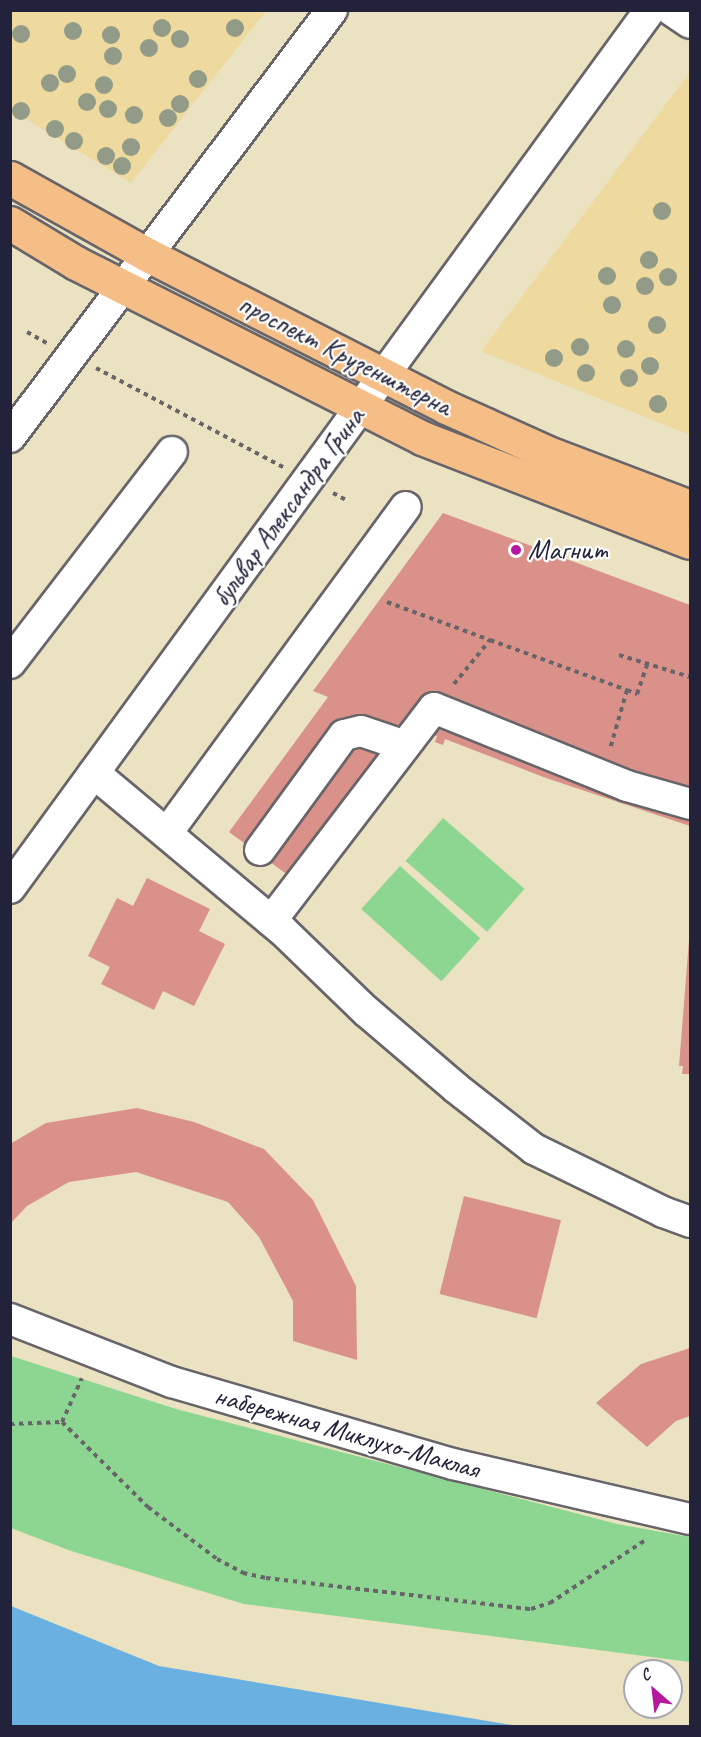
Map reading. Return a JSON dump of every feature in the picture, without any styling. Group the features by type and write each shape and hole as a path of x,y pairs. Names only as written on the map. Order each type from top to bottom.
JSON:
{"main road":[{"name":"проспект Крузенштерна","path":"10,178 148,255 446,407 553,455 690,507"},
{"name":"проспект Крузенштерна","path":"10,223 124,287 422,438 690,542"}],"street":[{"path":"10,437 332,10"},
{"name":"бульвар Александра Грина","path":"10,888 650,10"},
{"path":"671,10 690,23"},
{"path":"10,663 172,452"},
{"path":"167,833 406,507"},
{"path":"271,921 434,708 602,776 690,804"},
{"path":"260,850 344,735 361,730 405,746"},
{"path":"94,773 271,921 366,1011 534,1149 663,1212 690,1222"},
{"name":"набережная Миклухо-Маклая","path":"10,1319 172,1382 318,1425 453,1464 690,1519"}],"path":[{"path":"94,367 291,471"},
{"path":"387,602 637,694 647,665"},
{"path":"434,708 490,640"},
{"path":"620,656 690,677"},
{"path":"602,776 627,690"},
{"path":"62,1422 82,1378"},
{"path":"10,1424 62,1422 148,1508 217,1559 243,1573 266,1578 531,1609 550,1603 651,1537"}],"green space":[{"path":"443,818 525,889 487,932 406,861"},
{"path":"400,866 480,938 441,981 361,909"},
{"path":"11,1356 176,1409 617,1524 690,1537 690,1662 683,1661 683,1659 667,1659 244,1604 71,1551 11,1528"}],"sand":[{"path":"10,11 266,11 131,183 11,110"},
{"path":"690,72 690,435 481,351"}],"water":[{"path":"11,1606 159,1666 518,1726 11,1726"}],"building":[{"path":"443,513 690,605 690,826 546,778 445,739 443,745 435,742 437,736 427,732 311,892 229,832 328,697 313,691"},
{"path":"147,878 210,909 199,931 225,944 194,1006 163,991 154,1010 101,984 110,967 88,956 117,898 133,906"},
{"path":"689,940 690,1074 682,1074 683,1066 679,1066"},
{"path":"137,1108 194,1122 264,1149 313,1200 356,1286 357,1360 293,1341 293,1301 259,1237 228,1202 136,1172 69,1182 27,1206 10,1224 10,1144 46,1123"},
{"path":"464,1196 561,1220 537,1318 440,1294"},
{"path":"690,1348 690,1416 676,1421 647,1447 596,1403 641,1364"}],"place":[{"name":"Магнит","path":"516,550"}]}
